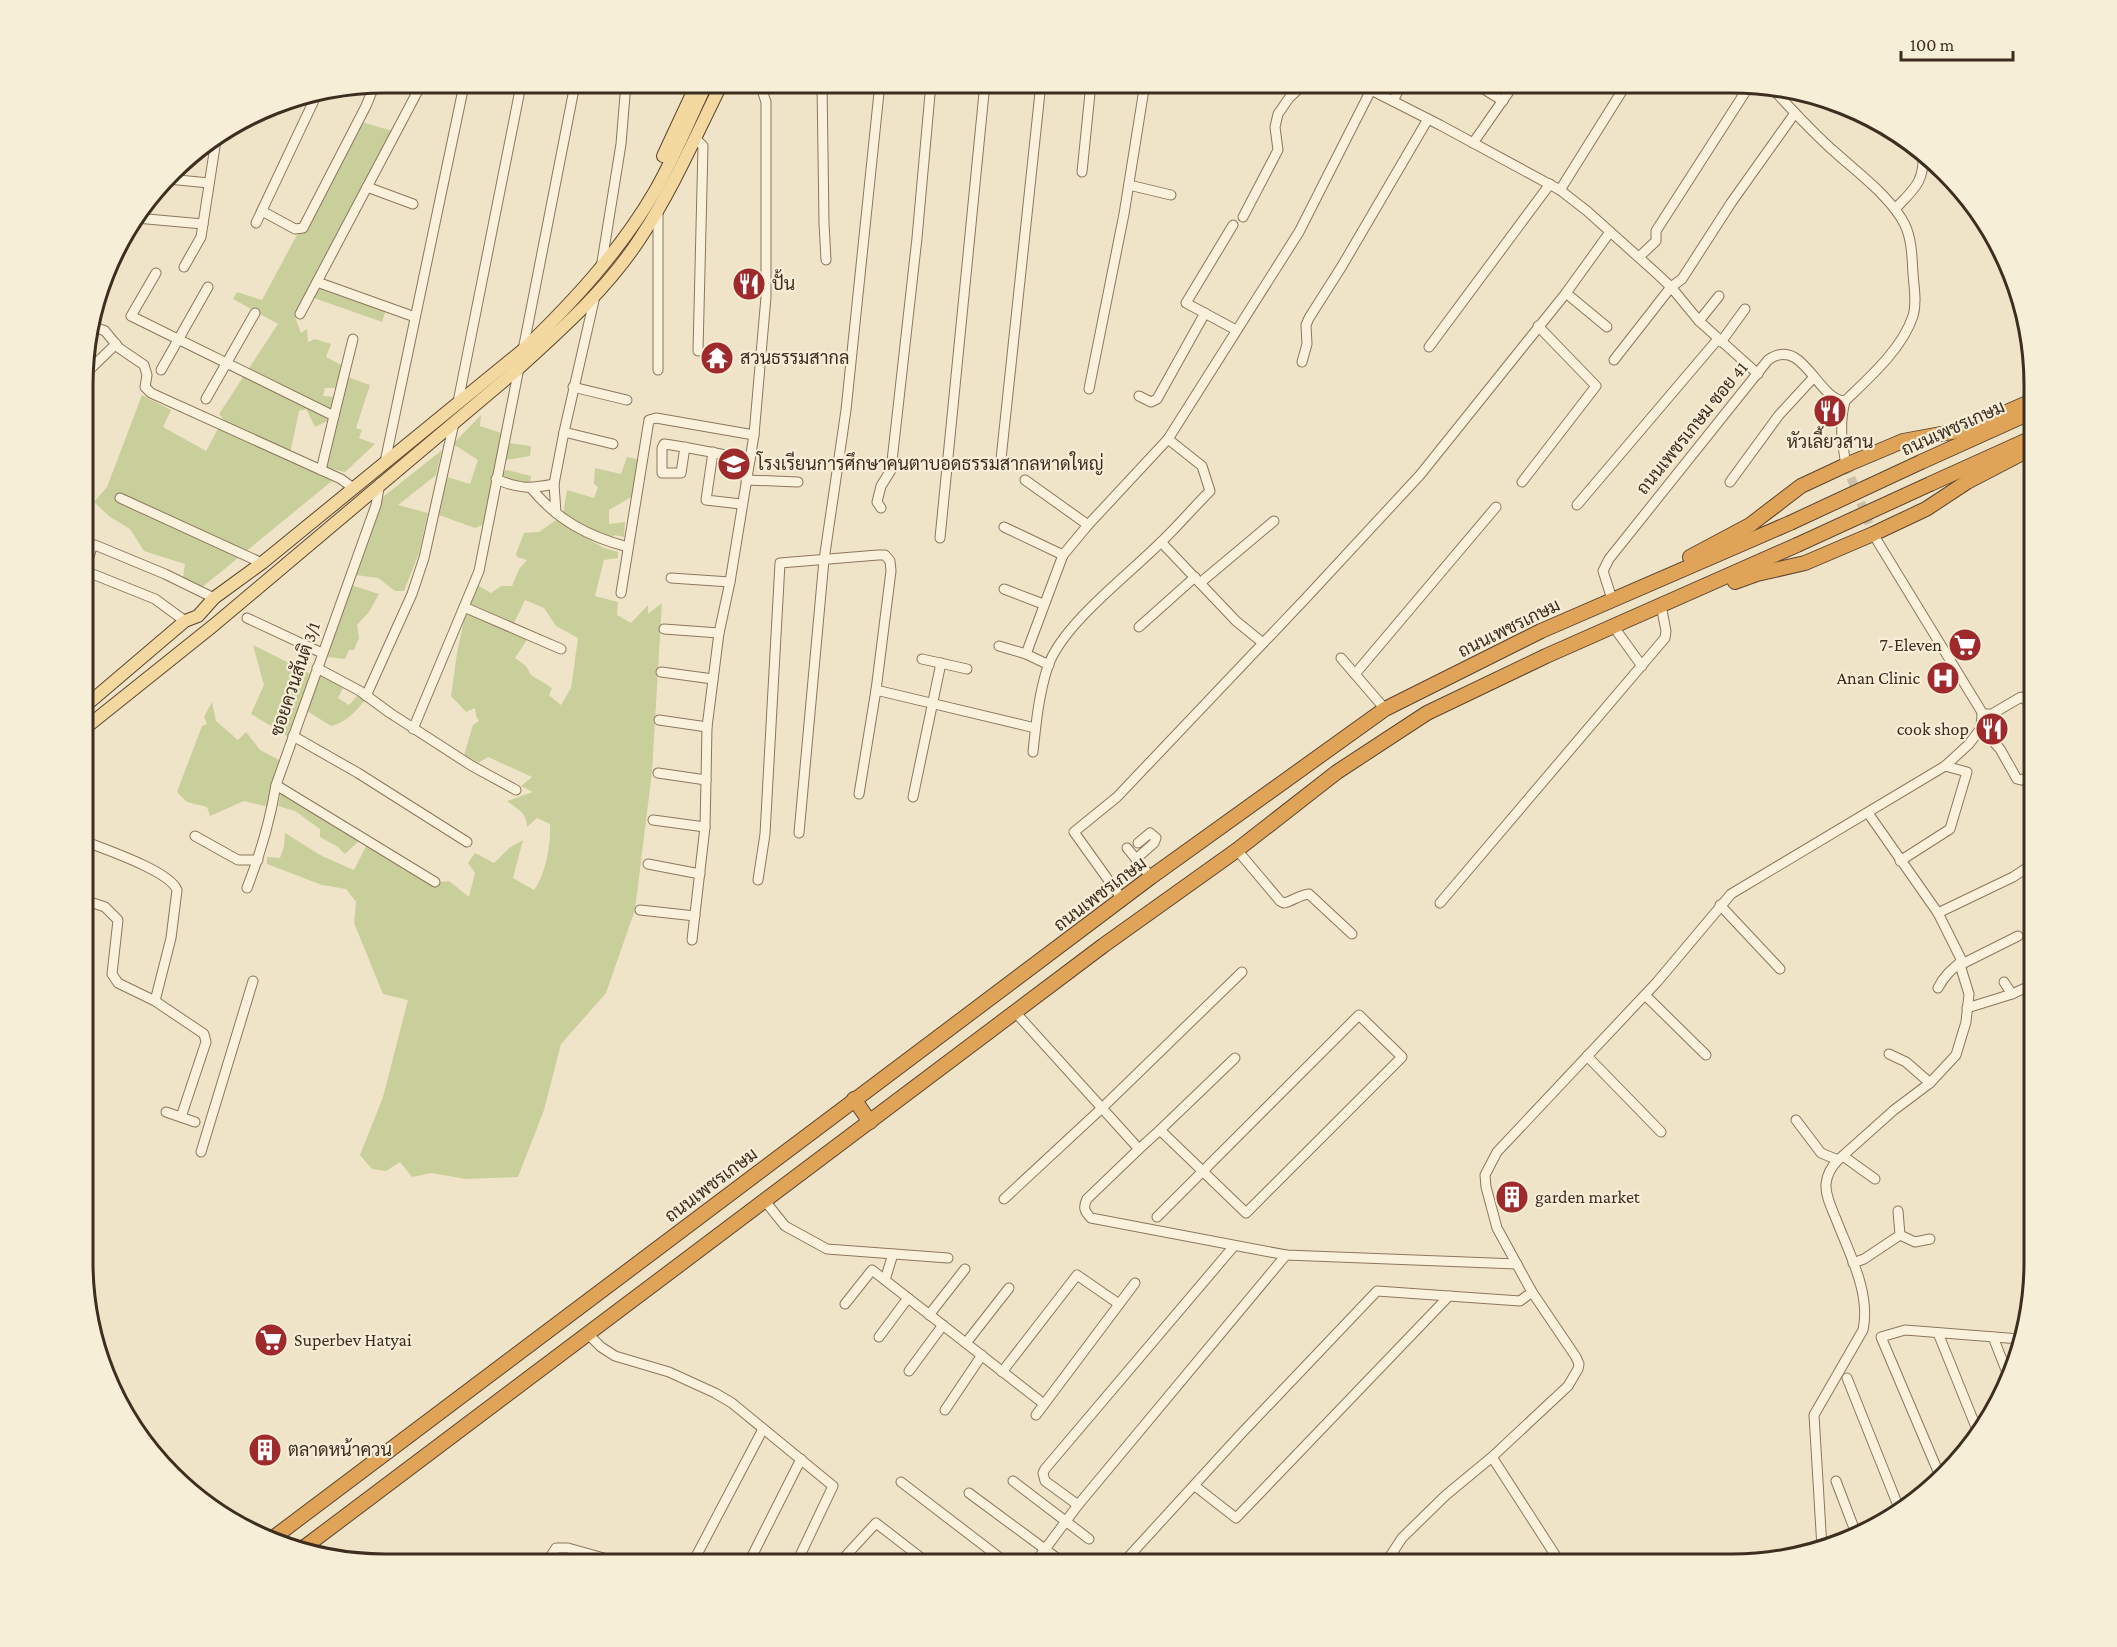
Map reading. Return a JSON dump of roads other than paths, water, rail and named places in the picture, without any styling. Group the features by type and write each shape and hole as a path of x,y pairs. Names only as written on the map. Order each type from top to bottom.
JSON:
{"highway":[{"path":"1665,576 1673,566 1750,525 1801,486 1903,441 1968,429 2024,404"},
{"name":"ถนนเพชรเกษม","path":"278,1534 1151,877 1384,709 1541,631 1790,523 2024,416"},
{"path":"309,1544 1104,945 1237,850 1337,772 1428,713 1546,656 2024,442"},
{"path":"1695,590 1708,593 1757,574 1804,563 1926,509 1966,482 2024,452"},
{"path":"854,1099 870,1122"}],"main road":[{"path":"627,233 692,93"},
{"path":"93,700 185,621 198,616 214,598 262,563 522,350 556,318 600,270 656,190 702,93"},
{"path":"670,190 717,93"},
{"path":"93,723 454,423 564,327 641,239 725,93"},
{"path":"99,695 111,710"}],"street":[{"path":"300,314 417,93"},
{"path":"385,462 462,93"},
{"path":"458,402 519,93"},
{"path":"522,350 579,93"},
{"path":"600,270 621,144 625,93"},
{"path":"692,940 705,827 707,727 719,633 730,582 754,435 766,297 766,102 763,93"},
{"path":"822,93 826,260"},
{"path":"799,833 824,560 846,410 878,93"},
{"path":"881,508 877,502 881,486 891,470 917,238 930,93"},
{"path":"940,537 984,93"},
{"path":"1002,459 1040,93"},
{"path":"1082,172 1089,93"},
{"path":"1089,389 1129,185 1143,93"},
{"path":"1244,218 1278,150 1275,127 1278,114 1294,93"},
{"path":"1026,654 1063,555 1168,438 1299,232 1369,93"},
{"path":"1377,93 1560,190 1640,257 1671,287 1699,321 1758,374"},
{"path":"1393,101 1397,93"},
{"path":"1490,93 1503,101"},
{"path":"1473,143 1508,93"},
{"path":"1560,190 1621,93"},
{"path":"262,211 295,229 303,228 371,94"},
{"path":"1640,257 1656,241 1656,231 1744,94"},
{"path":"1785,98 1795,113 1895,209 1904,223 1911,242 1914,314 1897,345 1845,401 1840,436 1846,465"},
{"path":"256,223 314,102"},
{"path":"1614,360 1671,287 1682,279 1731,203 1795,113"},
{"path":"1302,362 1307,345 1306,326 1309,318 1428,118"},
{"path":"698,141 703,146 698,351"},
{"path":"184,267 201,237 215,148"},
{"path":"1895,209 1914,189 1924,170 1924,166"},
{"path":"178,180 209,183"},
{"path":"1429,347 1550,184"},
{"path":"1129,185 1172,195"},
{"path":"367,187 413,204"},
{"path":"658,209 658,370"},
{"path":"145,219 203,224"},
{"path":"1233,225 1186,303 1236,330"},
{"path":"1122,899 1074,832 1117,797 1420,474 1566,293 1610,232"},
{"path":"156,273 131,316 334,416"},
{"path":"317,282 415,316"},
{"path":"162,370 208,287"},
{"path":"556,513 554,484 573,387 596,293"},
{"path":"1566,293 1607,327"},
{"path":"1699,321 1719,296"},
{"path":"1577,505 1745,309"},
{"path":"206,399 255,313"},
{"path":"1139,396 1151,402 1157,399 1205,313"},
{"path":"1522,482 1596,386 1538,326"},
{"path":"99,330 105,331 116,344 144,365 147,375 146,387 151,393 342,479 353,488"},
{"path":"321,470 353,339"},
{"path":"94,365 116,344"},
{"name":"ถนนเพชรเกษม ซอย 41","path":"1612,599 1603,571 1609,559 1768,360 1781,354 1796,359 1839,400 1845,401"},
{"path":"413,729 479,572 519,368"},
{"path":"1730,482 1779,415 1814,377"},
{"path":"573,387 627,400"},
{"path":"621,592 649,420 656,418 754,435"},
{"path":"366,696 412,594 424,558 454,423"},
{"path":"564,432 613,444"},
{"path":"1033,752 1035,728 1049,665 1058,647 1072,627 1161,542 1210,491 1202,466 1168,438"},
{"path":"685,447 750,460"},
{"path":"713,452 706,500 741,504"},
{"path":"496,479 513,486 531,488 554,484"},
{"path":"746,480 798,482"},
{"path":"1025,480 1088,525"},
{"name":"ซอยควนสันติ 3/1","path":"247,888 258,860 273,808 276,785 376,506 381,483"},
{"path":"531,488 570,525 585,533 628,547"},
{"path":"120,498 262,563"},
{"path":"1355,674 1496,507"},
{"path":"1139,627 1274,520"},
{"path":"1004,527 1063,555"},
{"path":"1873,534 1983,714 1992,714 2021,697 2024,699"},
{"path":"1161,542 1236,621 1263,643"},
{"path":"93,546 95,545 165,574 214,598"},
{"path":"758,880 765,834 780,563 878,555 885,555 890,561 891,571 876,690 859,794"},
{"path":"93,574 155,599 185,621"},
{"path":"671,579 730,582"},
{"path":"1004,589 1043,604"},
{"path":"1440,903 1665,638 1666,631 1661,605"},
{"path":"464,607 561,649"},
{"path":"247,618 322,652"},
{"path":"1613,626 1642,666"},
{"path":"664,629 719,633"},
{"path":"999,646 1026,654 1049,665"},
{"path":"922,658 967,669"},
{"path":"1341,658 1384,709"},
{"path":"913,797 941,663"},
{"path":"317,668 366,696 472,766 516,790"},
{"path":"662,672 713,679"},
{"path":"876,690 1035,728"},
{"path":"1392,1554 1402,1538 1446,1495 1492,1458 1568,1386 1578,1369 1579,1364 1576,1357 1532,1292 1497,1228 1486,1187 1485,1174 1497,1152 1645,995 1731,894 1945,766 1969,744 1981,729 1982,714"},
{"path":"659,720 707,727"},
{"path":"1981,729 2000,749 2017,779 2024,779"},
{"path":"293,736 358,773 467,842"},
{"path":"1900,861 1950,829 1967,772 1945,766"},
{"path":"658,774 706,780"},
{"path":"276,785 435,882"},
{"path":"1821,1539 1814,1415 1863,1330 1866,1315 1861,1286 1829,1201 1826,1184 1831,1167 1840,1158 1894,1110 1930,1083 1956,1055 1966,1022 1969,994 1961,963 1938,913 1868,813"},
{"path":"653,820 705,827"},
{"path":"1136,859 1154,843 1156,838 1150,833 1138,843"},
{"path":"195,836 238,860 258,860"},
{"path":"93,845 155,870 175,884 177,890 171,938 155,1001"},
{"path":"1127,848 1151,877"},
{"path":"1237,850 1280,901 1288,903 1309,894 1352,934"},
{"path":"648,864 700,874"},
{"path":"1938,913 2024,870"},
{"path":"93,903 105,907 118,920 112,974 118,983 155,1001 204,1034 206,1042 182,1117"},
{"path":"1720,905 1780,969"},
{"path":"640,910 695,916"},
{"path":"1938,988 1950,969 2018,936"},
{"path":"1004,1199 1242,972"},
{"path":"201,1152 253,981"},
{"path":"2004,982 2012,994"},
{"path":"1967,1008 2024,989"},
{"path":"1645,995 1706,1054"},
{"path":"1016,1013 1138,1149"},
{"path":"1157,1216 1203,1170 1359,1015 1402,1057 1246,1213 1203,1170 1160,1130"},
{"path":"1889,1054 1906,1062 1930,1083"},
{"path":"1587,1056 1661,1132"},
{"path":"1235,1058 1090,1194 1084,1205 1091,1218 1286,1255 1516,1264"},
{"path":"166,1112 195,1122"},
{"path":"1796,1120 1821,1153 1840,1158 1875,1179"},
{"path":"765,1201 785,1226 827,1249 948,1258"},
{"path":"1898,1211 1900,1235"},
{"path":"1853,1263 1864,1259 1900,1235"},
{"path":"1900,1235 1915,1242 1929,1239"},
{"path":"1078,1505 1045,1480 1043,1473 1234,1246"},
{"path":"885,1280 892,1254"},
{"path":"1041,1554 1078,1505 1286,1255"},
{"path":"930,1314 965,1269"},
{"path":"845,1304 872,1270 1044,1404"},
{"path":"1002,1372 1077,1275 1119,1304"},
{"path":"1036,1415 1135,1283"},
{"path":"966,1343 1010,1288"},
{"path":"1131,1554 1239,1436 1377,1292 1520,1301 1532,1292"},
{"path":"1195,1486 1236,1518 1449,1296"},
{"path":"879,1337 908,1298"},
{"path":"909,1371 943,1325"},
{"path":"1937,1469 1881,1337 1905,1330 2014,1339"},
{"path":"1938,1333 1975,1424"},
{"path":"588,1334 601,1347 615,1356 669,1372 715,1392 732,1403 833,1486 801,1554"},
{"path":"1993,1337 2005,1366"},
{"path":"945,1410 982,1355"},
{"path":"1847,1378 1897,1503"},
{"path":"697,1554 762,1429"},
{"path":"1492,1458 1554,1554"},
{"path":"753,1554 801,1459"},
{"path":"1013,1481 1089,1539"},
{"path":"1836,1481 1854,1527"},
{"path":"901,1482 995,1554"},
{"path":"969,1493 1052,1554"},
{"path":"847,1554 876,1523 916,1554"},
{"path":"552,1554 556,1548 568,1548 582,1554"}],"tunnel":[{"path":"1846,465 1873,534"}],"place":[{"name":"ปั้น","path":"749,284"},
{"name":"สวนธรรมสากล","path":"717,358"},
{"name":"หัวเลี้ยวสาน","path":"1830,411"},
{"name":"โรงเรียนการศึกษาคนตาบอดธรรมสากลหาดใหญ่","path":"734,464"},
{"name":"7-Eleven","path":"1965,645"},
{"name":"Anan Clinic","path":"1943,678"},
{"name":"cook shop","path":"1992,729"},
{"name":"garden market","path":"1512,1197"},
{"name":"Superbev Hatyai","path":"271,1340"},
{"name":"ตลาดหน้าควน","path":"265,1450"}]}
